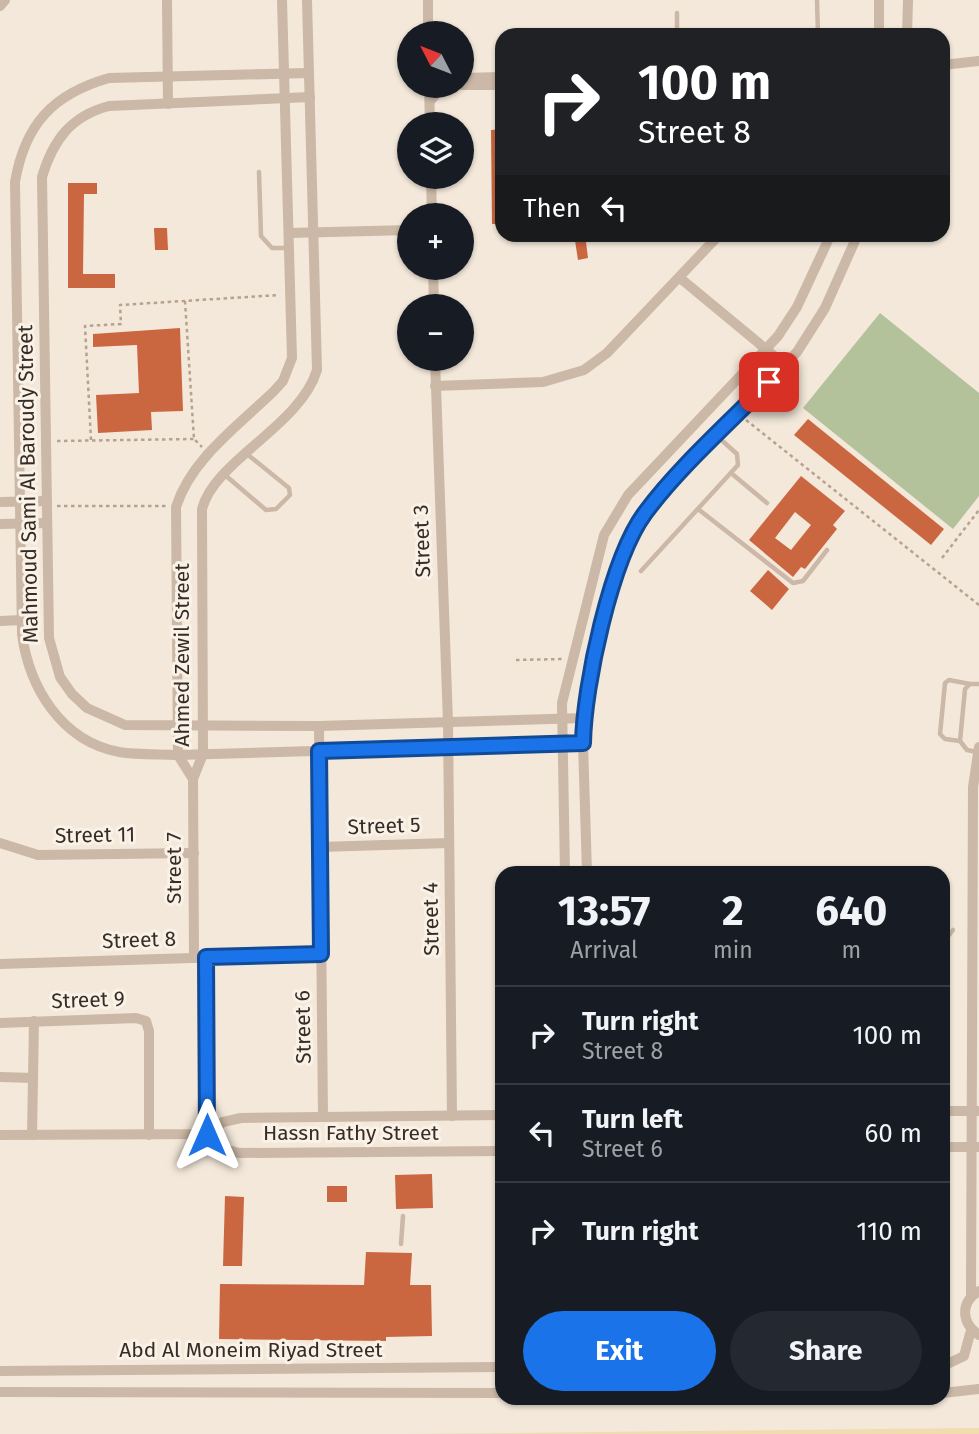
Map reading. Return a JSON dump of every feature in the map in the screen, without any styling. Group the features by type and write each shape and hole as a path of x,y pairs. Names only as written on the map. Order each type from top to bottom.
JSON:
{"street":[{"path":"0,6 5,0"},
{"path":"167,0 168,104"},
{"name":"Ahmed Zewil Street","path":"193,779 178,755 176,507 181,492 197,465 283,381 292,358 282,0"},
{"name":"Ahmed Zewil Street","path":"193,779 203,754 202,509 208,493 300,402 313,382 318,358 307,0"},
{"path":"428,0 428,21"},
{"path":"878,28 879,0"},
{"path":"907,28 908,0"},
{"path":"950,64 979,61"},
{"name":"Mahmoud Sami Al Baroudy Street","path":"309,73 109,78 74,91 44,114 29,134 19,157 15,182 22,620 25,657 32,679 58,718 86,739 118,752 178,755 583,743"},
{"path":"474,78 495,77"},
{"path":"474,85 495,85"},
{"name":"Mahmoud Sami Al Baroudy Street","path":"310,97 109,106 90,111 73,121 49,154 42,177 49,638 60,677 87,708 105,719 125,725 203,728 584,718"},
{"path":"430,98 430,112"},
{"path":"430,101 433,98"},
{"path":"289,233 397,230"},
{"path":"435,386 543,382 571,376 602,358 713,242"},
{"path":"565,866 561,718 571,659 599,550 619,508 766,350 797,307 827,242"},
{"path":"587,866 584,718 604,623 628,541 650,506 785,365 817,323 854,242"},
{"path":"680,278 785,365"},
{"name":"Street 3","path":"435,371 448,722"},
{"path":"0,502 47,503"},
{"path":"0,524 47,523"},
{"path":"0,621 22,620"},
{"name":"Street 4","path":"448,722 452,1115"},
{"name":"Street 6","path":"319,726 323,1117"},
{"path":"950,1363 964,1356 975,1332 965,1309 975,1294 973,788 978,750"},
{"name":"Street 7","path":"193,779 194,958"},
{"name":"Street 11","path":"0,843 38,855 194,853"},
{"name":"Street 5","path":"320,847 449,843"},
{"name":"Street 8","path":"0,964 321,954"},
{"path":"206,957 207,1135"},
{"name":"Street 9","path":"0,1023 136,1018 146,1021 149,1031 149,1135"},
{"path":"32,1135 34,1021"},
{"path":"0,1077 33,1077"},
{"path":"950,1111 974,1111"},
{"name":"Hassn Fathy Street","path":"0,1135 207,1135 223,1122 235,1118 495,1115"},
{"name":"Hassn Fathy Street","path":"207,1135 221,1148 239,1153 495,1151"},
{"path":"950,1147 974,1147"},
{"name":"Abd Al Moneim Riyad Street","path":"0,1371 495,1367"},
{"path":"950,1392 979,1389"},
{"name":"Abd Al Moneim Riyad Street","path":"0,1392 495,1392"}],"lane":[{"path":"817,0 818,28"},
{"path":"677,13 677,28"},
{"path":"258,172 261,236 272,248 289,248"},
{"path":"641,571 738,465 737,454 717,436"},
{"path":"225,475 266,510 276,509 289,495 289,488 247,454"},
{"path":"731,473 767,503"},
{"path":"698,509 793,583 803,581 827,550"},
{"path":"978,750 967,750 960,741 944,738 940,734 945,683 949,680 979,684"},
{"path":"960,741 965,690 970,684"},
{"path":"950,934 953,930"},
{"path":"401,1244 403,1216"}],"path":[{"path":"91,440 85,326 121,324 120,305 290,295"},
{"path":"46,441 194,439 185,301"},
{"path":"738,414 979,605"},
{"path":"47,503 176,507"},
{"path":"942,558 979,510"},
{"path":"516,660 571,659"}],"green space":[{"path":"880,313 979,393 979,496 953,529 803,408"}],"sand":[{"path":"979,1428 979,1434 406,1434"}],"building":[{"path":"491,130 495,130 495,224 492,224"},
{"path":"68,183 97,183 97,194 84,194 83,274 115,274 115,288 68,288"},
{"path":"154,228 167,228 168,250 155,250"},
{"path":"575,242 586,242 588,258 578,260"},
{"path":"180,328 183,411 151,412 152,430 98,433 96,395 139,393 137,345 93,347 93,334"},
{"path":"808,419 944,529 931,545 794,435"},
{"path":"801,476 845,511 833,525 837,529 805,569 801,567 793,577 749,540","holes":["795,512 811,525 791,550 775,538"]},
{"path":"768,570 789,589 772,610 750,591"},
{"path":"432,1174 433,1208 396,1209 395,1175"},
{"path":"327,1186 347,1186 347,1202 327,1202"},
{"path":"225,1196 244,1197 242,1266 223,1266"},
{"path":"366,1252 412,1253 410,1285 431,1285 432,1336 386,1337 386,1341 219,1339 220,1284 364,1285"}],"route":[{"path":"207,1135 206,957 321,954 319,751 583,743 586,706 604,623 628,541 656,500 769,382"}]}
